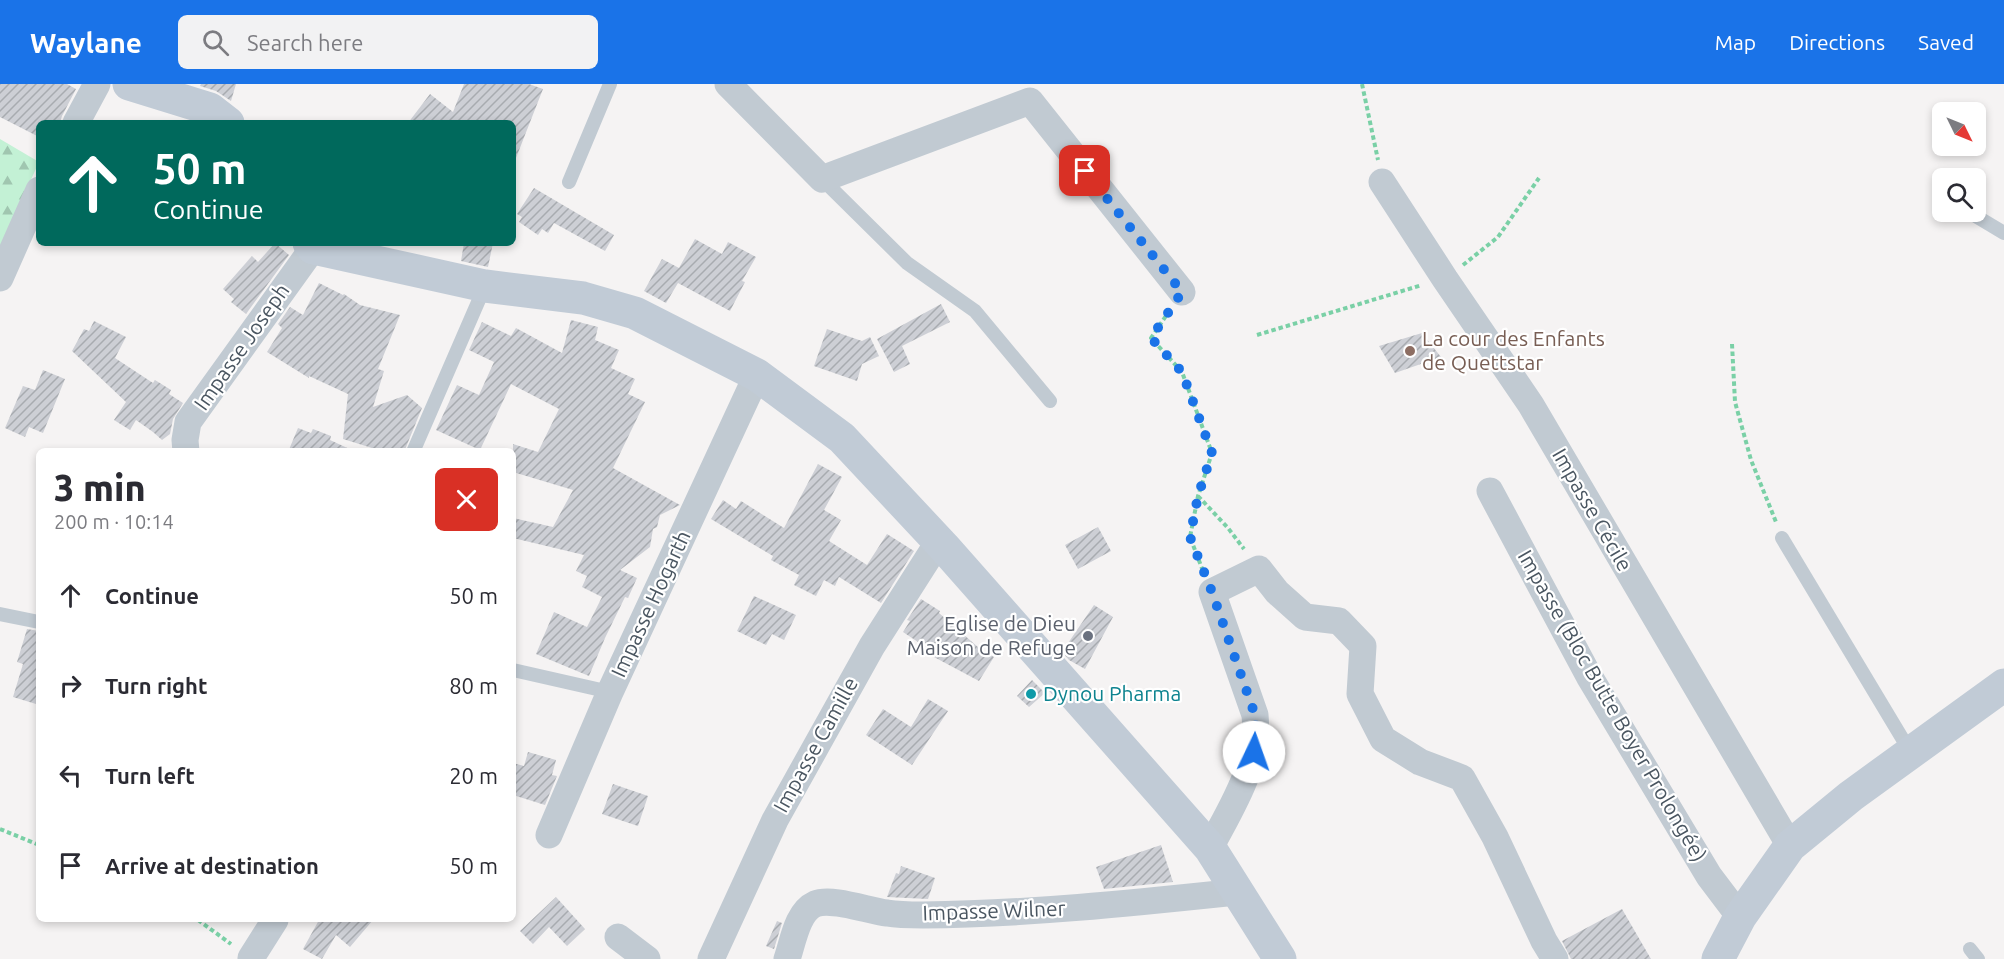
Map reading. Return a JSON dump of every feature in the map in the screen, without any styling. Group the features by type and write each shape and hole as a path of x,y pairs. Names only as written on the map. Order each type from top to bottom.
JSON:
{"street":[{"path":"78,120 97,84"},
{"path":"129,84 210,109 224,120"},
{"path":"728,84 822,179 1030,101 1182,292"},
{"name":"Impasse Cécile","path":"1382,182 1531,405 1790,846"},
{"path":"0,278 36,197"},
{"name":"Impasse Joseph","path":"186,448 188,423 310,246"},
{"path":"315,246 485,286 583,298 635,314 757,375 842,438 939,541 1210,848 1280,959"},
{"name":"Impasse Hogarth","path":"549,835 610,692 757,375"},
{"name":"Impasse (Bloc Butte Boyer Prolongée)","path":"1490,491 1589,676 1709,876 1740,917"},
{"name":"Impasse Camille","path":"711,959 775,820 872,646 939,541"},
{"path":"1210,848 1240,790 1254,752 1256,732 1255,715 1212,592 1259,569 1277,591 1305,617 1339,621 1363,646 1360,694 1383,739 1420,762 1462,778 1495,837 1544,941 1555,959"},
{"path":"1718,959 1740,917 1790,846 1851,796 2004,685"},
{"name":"Impasse Wilner","path":"787,959 800,919 809,908 818,903 846,904 887,913 922,915 1081,908 1237,892"},
{"path":"251,958 274,922"},
{"path":"618,937 647,959"}],"lane":[{"path":"569,182 610,84"},
{"path":"822,179 907,263 975,311 1050,401"},
{"path":"1986,222 2004,233"},
{"path":"415,448 485,286"},
{"path":"1782,538 1911,753"},
{"path":"0,614 36,621"},
{"path":"516,671 610,692"}],"path":[{"path":"1362,84 1382,182"},
{"path":"1182,292 1151,338 1182,372 1212,453 1198,496 1190,537 1212,592"},
{"path":"1732,344 1735,402 1751,460 1782,538"},
{"path":"1198,496 1228,528 1259,569"},
{"path":"0,829 36,844"},
{"path":"201,922 251,958"}],"green space":[{"path":"0,139 36,160 36,169 0,248"}],"building":[{"path":"0,84 67,84 76,89 61,120 36,120 36,135 0,117"},
{"path":"201,84 236,84 231,101 216,91 200,86"},
{"path":"464,84 529,84 543,89 516,158 516,120 410,120 430,94 453,112"},
{"path":"534,188 614,235 605,251 554,223 548,233 542,229 538,235 519,222 522,217 517,214"},
{"path":"695,239 722,254 728,242 756,257 742,281 745,282 730,311 678,283 666,303 644,291 662,259 679,268"},
{"path":"272,246 278,246 289,255 246,314 231,302 234,299 223,289 252,256 258,262"},
{"path":"464,246 492,246 488,267 461,261"},
{"path":"319,283 344,294 360,305 400,315 378,369 384,371 373,407 407,395 422,408 406,448 372,448 343,439 348,394 309,376 309,378 267,352 282,328 278,324 290,307 303,315"},
{"path":"941,304 950,322 902,346 910,364 894,372 877,339"},
{"path":"571,320 598,327 595,340 619,350 611,368 635,379 628,394 645,402 613,468 680,505 660,515 657,527 653,529 650,547 620,570 637,578 628,598 625,597 589,676 536,654 554,612 587,627 602,597 582,587 587,576 576,571 584,555 516,539 516,519 553,527 573,490 516,473 516,448 513,448 513,444 538,452 559,409 511,384 481,448 476,448 436,430 457,385 479,395 494,362 469,350 482,322 511,336 516,328 562,353"},
{"path":"94,321 126,337 115,358 153,383 155,380 171,390 169,394 183,403 173,419 170,434 162,440 136,420 130,430 114,420 126,402 72,351 84,329 89,331"},
{"path":"827,329 862,341 870,337 879,356 862,364 857,381 814,366"},
{"path":"1422,333 1441,357 1395,373 1379,346"},
{"path":"43,370 65,379 43,433 29,427 25,437 5,428 23,386 35,390"},
{"path":"298,428 311,433 313,429 331,436 330,440 347,448 290,448"},
{"path":"818,464 842,477 824,510 841,520 829,541 867,565 887,534 914,551 881,603 839,577 835,586 824,580 816,596 794,585 799,575 771,560 773,556 711,519 723,500 736,509 741,501 784,528"},
{"path":"1098,527 1111,551 1078,569 1065,545"},
{"path":"754,596 796,615 784,640 772,634 766,645 737,631"},
{"path":"921,599 940,611 939,613 979,648 994,657 979,681 934,657 936,654 903,632 910,621 907,620"},
{"name":"Eglise de Dieu Maison de Refuge","path":"1094,605 1113,617 1085,669 1069,660 1062,652"},
{"path":"27,629 36,630 36,704 13,697 23,664 17,662"},
{"name":"Dynou Pharma","path":"1032,680 1045,693 1029,707 1017,696"},
{"path":"928,699 948,711 912,765 866,735 883,709 911,727"},
{"path":"528,752 556,760 552,775 557,776 545,805 516,796 516,764 524,766"},
{"path":"613,784 648,796 638,826 602,814"},
{"path":"1161,845 1173,882 1104,889 1096,867"},
{"path":"901,866 935,878 928,899 887,897"},
{"path":"556,897 585,929 567,946 549,927 533,944 520,931"},
{"path":"1622,909 1651,959 1571,959 1562,941"},
{"path":"777,921 782,923 774,949 766,946"},
{"path":"318,922 371,922 350,947 336,935 322,959 303,949"}],"place":[{"name":"La cour des Enfants de Quettstar","path":"1410,351"},
{"name":"Eglise de Dieu Maison de Refuge","path":"1088,636"},
{"name":"Dynou Pharma","path":"1031,694"}],"route":[{"path":"1085,171 1182,292 1151,338 1182,372 1212,453 1198,496 1190,537 1255,715 1254,752"}]}
